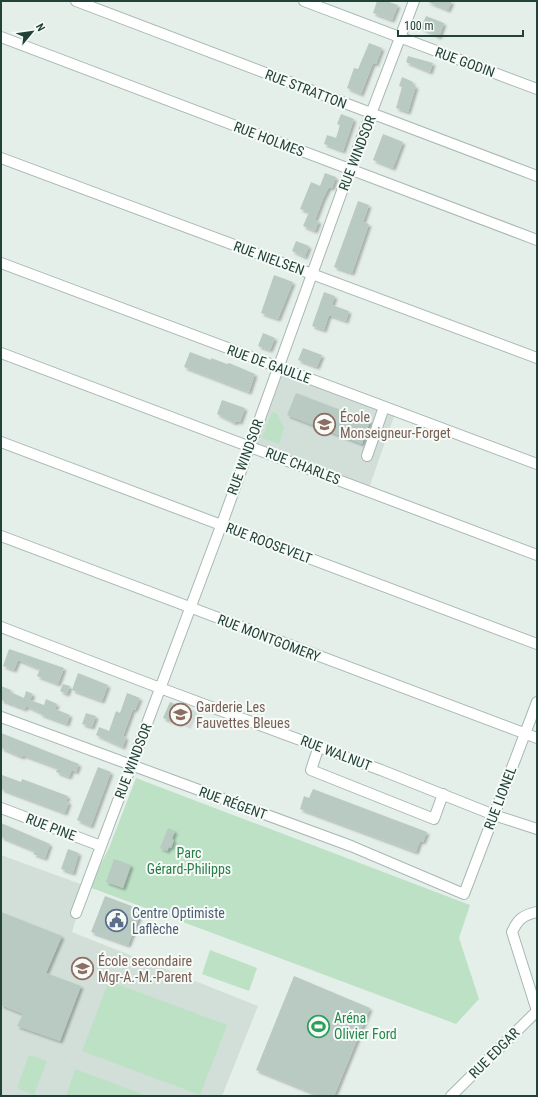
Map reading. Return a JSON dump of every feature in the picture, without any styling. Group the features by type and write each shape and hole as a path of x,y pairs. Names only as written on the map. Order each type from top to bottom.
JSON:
{"street":[{"name":"RUE STRATTON","path":"76,1 537,176"},
{"name":"RUE GODIN","path":"304,1 537,89"},
{"name":"RUE WINDSOR","path":"76,913 221,525 350,169 414,1"},
{"name":"RUE HOLMES","path":"1,37 537,240"},
{"name":"RUE NIELSEN","path":"1,158 537,358"},
{"name":"RUE DE GAULLE","path":"1,263 537,464"},
{"name":"RUE CHARLES","path":"1,353 537,555"},
{"path":"367,456 384,407"},
{"name":"RUE ROOSEVELT","path":"1,442 537,644"},
{"name":"RUE MONTGOMERY","path":"1,536 537,738"},
{"name":"RUE WALNUT","path":"1,627 160,688 319,746 494,815 537,829"},
{"name":"RUE LIONEL","path":"464,894 537,702"},
{"name":"RUE RÉGENT","path":"1,717 351,846 464,894"},
{"path":"319,746 310,770 434,819 444,794"},
{"name":"RUE PINE","path":"1,808 101,846"},
{"path":"537,912 525,915 516,923 512,932 537,1011"},
{"name":"RUE EDGAR","path":"451,1096 537,1011"}],"shaded area":[{"name":"École Monseigneur-Forget","path":"278,367 396,411 368,491 249,446"},
{"name":"Garderie Les Fauvettes Bleues","path":"170,702 198,712 191,729 163,718"},
{"name":"École secondaire Mgr-A.-M.-Parent","path":"1,855 86,886 72,932 258,1006 222,1096 1,1096"}],"green space":[{"path":"272,412 277,413 284,428 279,444 262,438"},
{"name":"Parc Gérard-Philipps","path":"136,778 470,905 459,938 479,999 456,1024 89,887 109,848"},
{"path":"210,950 257,968 249,991 202,974"},
{"path":"109,981 227,1025 200,1095 82,1051"},
{"path":"29,1055 47,1061 34,1095 17,1088"},
{"path":"75,1069 147,1096 66,1096"}],"building":[{"path":"377,1 386,1 398,5 392,20 373,13"},
{"path":"426,1 452,1 448,10"},
{"path":"426,16 444,23 439,37 421,28"},
{"path":"369,43 382,48 376,64 373,63 361,94 347,88 354,68 358,69"},
{"path":"408,56 433,63 430,72 406,62"},
{"path":"402,77 413,82 412,85 416,86 408,112 396,108 402,87 399,86"},
{"path":"341,114 354,119 343,151 324,144 327,135 336,138 340,125 337,124"},
{"path":"383,134 403,142 393,168 373,160"},
{"path":"325,173 336,177 332,188 329,187 323,199 315,220 319,221 315,231 303,226 309,212 300,209 311,182 320,186"},
{"path":"358,201 369,205 363,222 369,224 352,273 334,267"},
{"path":"296,241 309,246 305,257 292,251"},
{"path":"274,275 293,282 278,319 261,313"},
{"path":"324,292 335,296 332,305 349,311 346,321 329,315 324,330 312,326"},
{"path":"263,333 275,338 270,350 258,346"},
{"path":"303,348 322,355 317,367 298,360"},
{"path":"190,352 211,360 211,358 227,364 229,363 255,374 249,392 184,367"},
{"path":"296,393 370,421 362,444 287,415"},
{"path":"222,400 245,408 240,422 236,421 235,423 217,414"},
{"path":"9,649 64,668 58,684 37,676 40,669 18,660 14,670 3,666"},
{"path":"78,673 108,685 102,701 72,690"},
{"path":"63,684 70,686 67,694 60,691"},
{"path":"1,686 24,698 26,691 33,694 30,700 44,705 46,699 57,704 55,709 70,715 67,724 40,714 41,713 26,706 25,709 1,700"},
{"path":"127,693 140,698 135,710 133,709 123,736 126,737 123,747 96,735 99,727 109,731 116,711 120,713"},
{"name":"Garderie Les Fauvettes Bleues","path":"170,702 183,708 179,717 182,718 180,724 163,718"},
{"path":"86,713 96,716 92,727 82,724"},
{"path":"1,733 79,764 76,772 72,770 69,777 56,772 58,768 23,755 22,757 1,748"},
{"path":"98,767 111,772 91,826 77,820"},
{"path":"2,775 21,782 22,779 68,796 66,801 69,802 65,813 1,789"},
{"path":"313,789 427,832 423,842 420,841 416,852 300,809 304,796 309,798"},
{"path":"1,823 50,844 45,858 33,854 35,851 1,837"},
{"path":"168,828 175,831 171,848 169,847 167,851 160,848"},
{"path":"68,849 79,853 73,873 61,869"},
{"path":"114,859 131,865 123,888 106,882"},
{"name":"Centre Optimiste Laflèche","path":"105,896 142,910 128,945 91,932"},
{"path":"1,912 62,936 46,973 81,986 60,1041 17,1026 23,1014 1,1005"},
{"name":"Aréna Olivier Ford","path":"294,976 370,1008 334,1096 320,1096 256,1070"}],"place":[{"name":"École Monseigneur-Forget","path":"324,425"},
{"name":"Garderie Les Fauvettes Bleues","path":"180,715"},
{"name":"Centre Optimiste Laflèche","path":"117,921"},
{"name":"École secondaire Mgr-A.-M.-Parent","path":"83,969"},
{"name":"Aréna Olivier Ford","path":"318,1026"}]}
